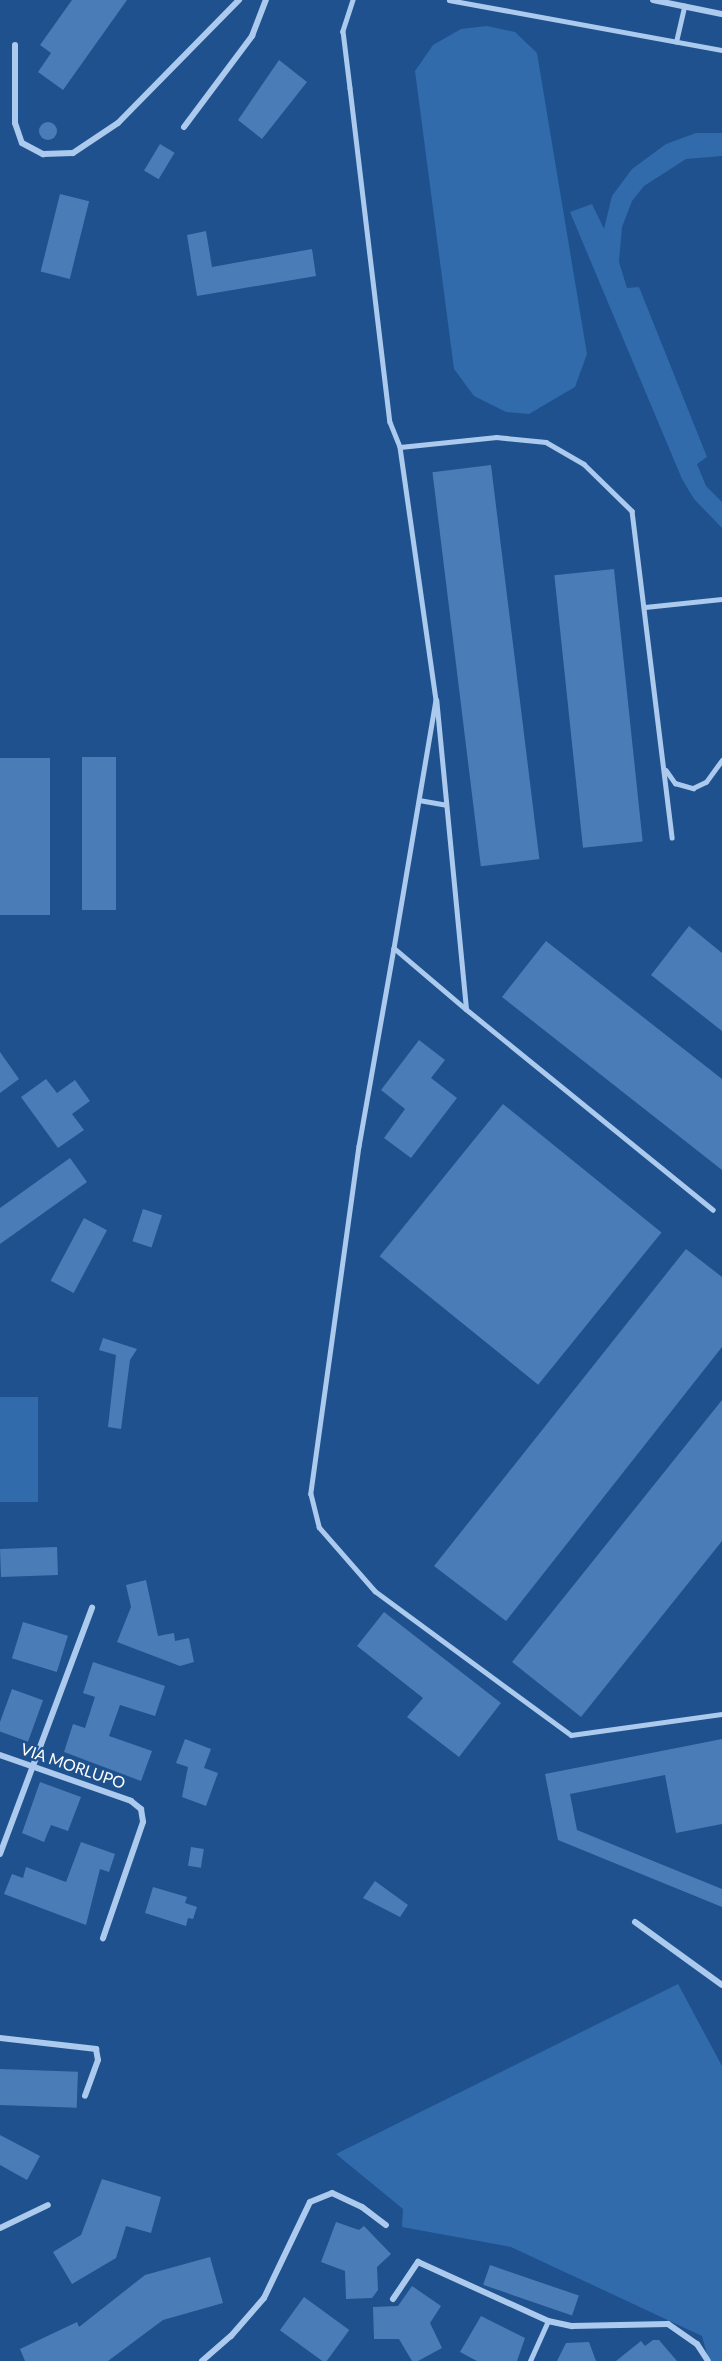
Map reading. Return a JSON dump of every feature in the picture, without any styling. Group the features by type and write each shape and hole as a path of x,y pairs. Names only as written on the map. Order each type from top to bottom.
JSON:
{"street":[{"path":"15,45 15,123 22,143 44,154 73,153 118,123 239,0"},
{"path":"184,127 252,36 266,0"},
{"path":"653,0 685,3 722,14"},
{"path":"0,1854 92,1608"},
{"name":"VIA MORLUPO","path":"0,1755 131,1801 141,1809 143,1822 103,1938"},
{"path":"635,1922 722,1985"},
{"path":"0,2038 96,2049 98,2060 85,2096"},
{"path":"202,2361 241,2326 273,2284 310,2202 332,2193 362,2207 386,2225"},
{"path":"0,2228 48,2205"},
{"path":"393,2299 418,2262 548,2321 594,2326 660,2322 692,2340 708,2361"}],"lane":[{"path":"353,0 345,42 390,422 400,447 436,700 466,1009"},
{"path":"450,0 722,50"},
{"path":"676,42 685,3"},
{"path":"400,447 518,437 546,442 584,464 632,511 672,838"},
{"path":"645,607 722,599"},
{"path":"436,700 359,1146 311,1494 319,1527 375,1591 572,1735 722,1714"},
{"path":"664,767 675,783 693,788 706,782 722,760"},
{"path":"419,800 446,805"},
{"path":"394,948 713,1210"},
{"path":"530,2361 548,2321"}],"shaded area":[{"path":"487,26 515,32 537,53 587,354 575,387 529,414 506,412 474,396 454,369 415,71 433,45 461,29"},
{"path":"696,133 722,133 722,156 686,159 644,186 632,201 622,227 619,262 627,288 639,287 707,457 697,464 706,486 722,502 722,528 694,499 682,479 570,212 592,204 604,229 612,196 632,169 666,144"},
{"path":"0,1397 38,1397 38,1502 0,1502"},
{"path":"678,1984 722,2066 722,2361 709,2361 702,2336 511,2247 402,2227 403,2209 336,2154"}],"building":[{"path":"72,0 127,0 63,90 38,72 51,53 40,45"},
{"path":"279,60 307,82 262,139 238,120"},
{"path":"44,122 52,122 57,127 55,138 44,140 39,135 39,127"},
{"path":"160,144 175,153 159,179 144,171"},
{"path":"60,194 89,201 70,279 41,272"},
{"path":"206,231 212,267 312,249 316,276 197,296 187,235"},
{"path":"491,465 539,859 481,866 432,472"},
{"path":"614,569 643,841 583,848 554,575"},
{"path":"82,757 116,757 116,910 82,910"},
{"path":"0,758 50,758 50,915 0,915"},
{"path":"689,926 722,953 722,1031 651,975"},
{"path":"546,941 722,1079 722,1170 502,997"},
{"path":"419,1040 445,1060 431,1078 457,1098 411,1158 384,1138 405,1109 381,1090"},
{"path":"0,1052 19,1079 0,1093"},
{"path":"46,1079 57,1093 75,1080 90,1101 72,1114 84,1130 58,1148 21,1097"},
{"path":"503,1104 662,1232 538,1385 380,1256"},
{"path":"70,1158 87,1182 0,1244 0,1208"},
{"path":"143,1209 162,1215 152,1248 132,1241"},
{"path":"84,1218 107,1230 74,1293 51,1281"},
{"path":"686,1249 722,1277 722,1347 506,1621 434,1566"},
{"path":"103,1338 137,1349 130,1360 121,1429 108,1427 116,1355 99,1350"},
{"path":"722,1400 722,1541 581,1717 512,1662"},
{"path":"57,1547 58,1575 1,1577 0,1549"},
{"path":"146,1580 158,1636 174,1633 175,1641 189,1638 194,1662 180,1666 117,1642 131,1607 126,1585"},
{"path":"384,1612 501,1703 459,1757 407,1717 423,1698 357,1646"},
{"path":"23,1622 68,1636 57,1672 12,1658"},
{"path":"93,1662 165,1686 155,1716 120,1705 109,1736 152,1751 141,1781 64,1752 73,1724 85,1728 95,1697 83,1693"},
{"path":"12,1689 43,1700 28,1742 0,1731 0,1722"},
{"path":"185,1739 211,1749 204,1768 218,1773 206,1806 182,1797 188,1767 176,1763"},
{"path":"722,1739 722,1824 676,1833 665,1775 570,1794 577,1830 722,1889 722,1907 558,1840 545,1774"},
{"path":"40,1782 81,1797 68,1831 51,1825 44,1842 22,1833"},
{"path":"81,1842 115,1854 109,1872 100,1869 86,1925 4,1894 12,1874 23,1878 26,1867 66,1882"},
{"path":"191,1847 204,1849 201,1868 188,1866"},
{"path":"375,1881 408,1905 400,1917 363,1898"},
{"path":"153,1887 187,1897 185,1903 197,1907 193,1919 188,1918 186,1926 145,1913"},
{"path":"0,2069 78,2072 77,2108 0,2105"},
{"path":"0,2135 40,2156 27,2180 0,2165"},
{"path":"102,2179 161,2197 151,2233 126,2226 116,2258 72,2284 53,2252 81,2235"},
{"path":"336,2222 359,2230 364,2226 391,2254 377,2267 378,2290 372,2298 346,2299 345,2271 321,2262"},
{"path":"210,2257 223,2303 163,2320 108,2361 25,2361 20,2349 77,2322 79,2327 145,2275"},
{"path":"490,2265 579,2296 572,2315 483,2285"},
{"path":"412,2286 441,2306 430,2323 442,2348 418,2361 412,2361 399,2339 374,2339 373,2307 398,2306"},
{"path":"304,2297 349,2330 327,2361 322,2361 280,2330"},
{"path":"481,2316 525,2338 517,2361 477,2361 460,2352"},
{"path":"653,2340 659,2340 677,2361 616,2361 641,2341 645,2346"},
{"path":"589,2342 596,2361 557,2361 566,2343"}]}
